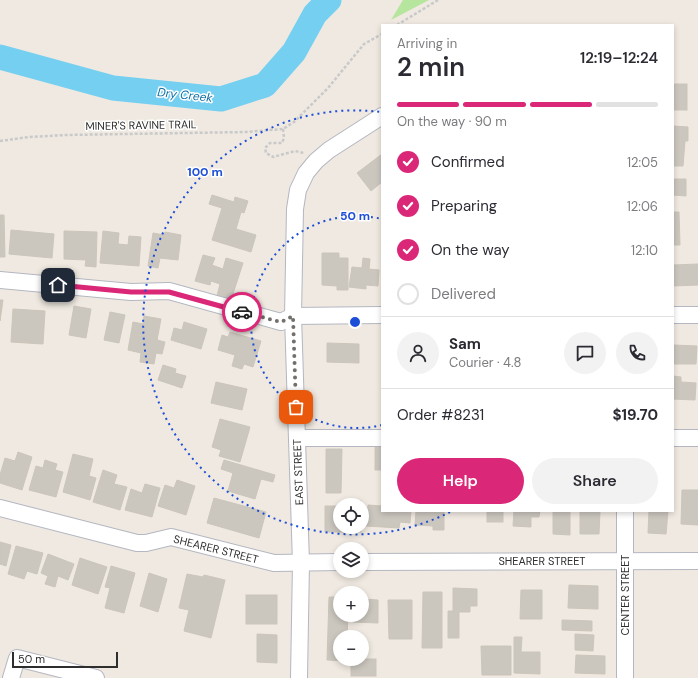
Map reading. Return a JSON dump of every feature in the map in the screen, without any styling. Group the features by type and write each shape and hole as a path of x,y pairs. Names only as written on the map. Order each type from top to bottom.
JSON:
{"street":[{"name":"EAST STREET","path":"299,678 301,563 293,316 295,209 298,190 306,173 316,161 329,150 381,117"},
{"path":"0,280 131,292 169,292 281,322 293,316 381,316"},
{"path":"674,315 698,315"},
{"path":"297,438 381,438"},
{"path":"674,438 698,438"},
{"name":"SHEARER STREET","path":"0,508 137,543 146,543 171,537 274,563 333,562"},
{"name":"CENTER STREET","path":"625,512 625,678"},
{"name":"SHEARER STREET","path":"369,562 698,560"},
{"path":"11,678 17,658 96,678"}],"path":[{"path":"399,24 438,0"},
{"path":"316,161 305,154 295,151 273,157 266,153 265,148 270,143 282,143 284,138 283,129 294,122 328,88 364,44 381,35"},
{"name":"MINER'S RAVINE TRAIL","path":"0,141 29,137 66,135 246,132 283,129"}],"green space":[{"path":"403,0 429,0 391,20"}],"building":[{"path":"674,84 687,84 687,110 674,110"},
{"path":"674,126 688,127 688,141 685,141 683,166 674,166"},
{"path":"381,155 381,183 371,191 357,173"},
{"path":"674,179 686,179 686,196 674,195"},
{"path":"212,195 234,202 235,197 248,201 244,213 241,212 236,229 256,235 251,252 212,240 222,208 209,204"},
{"path":"674,212 679,212 680,245 674,245"},
{"path":"0,215 4,215 5,257 0,257"},
{"path":"11,230 54,234 52,258 9,254"},
{"path":"64,231 97,232 96,267 85,266 86,260 64,259"},
{"path":"103,231 119,233 118,244 128,245 129,236 141,237 139,266 100,263"},
{"path":"165,232 181,235 178,260 160,258 158,268 148,266 153,233 164,235"},
{"path":"322,253 339,253 339,258 348,258 348,290 337,290 337,286 322,285"},
{"path":"203,255 215,258 212,265 223,269 226,258 243,263 231,300 217,296 220,284 211,281 210,285 195,281"},
{"path":"363,258 370,259 369,269 379,270 378,286 366,285 366,289 349,287 352,267 362,268"},
{"path":"698,264 698,285 674,286 674,265"},
{"path":"0,300 3,300 0,321"},
{"path":"74,306 91,309 86,338 69,335"},
{"path":"13,309 45,311 43,344 11,342"},
{"path":"110,312 125,315 119,343 104,340"},
{"path":"144,316 161,319 157,340 165,342 162,354 156,353 154,364 140,362 141,353 128,350 133,322 143,324"},
{"path":"184,322 207,329 201,349 171,340 174,328 182,330"},
{"path":"230,332 261,341 253,367 244,364 242,369 232,366 235,355 218,350 222,335 228,337"},
{"path":"327,343 359,344 359,363 327,362"},
{"path":"674,345 697,346 696,364 674,364"},
{"path":"163,365 176,369 175,373 186,376 182,388 158,380"},
{"path":"674,376 681,377 681,382 696,383 695,400 674,399"},
{"path":"216,382 247,389 242,410 211,403"},
{"path":"220,419 250,427 240,462 219,456 221,450 212,447"},
{"path":"375,445 381,445 381,470 375,470"},
{"path":"326,449 342,449 341,493 326,493"},
{"path":"18,452 32,457 22,490 0,483 0,475 5,458 15,461"},
{"path":"73,454 93,459 89,476 96,478 90,500 63,492"},
{"path":"45,460 57,464 55,470 63,472 56,497 29,490 36,466 43,468"},
{"path":"224,460 275,475 273,482 261,479 255,499 228,491 233,473 221,469"},
{"path":"103,470 117,475 114,484 127,487 120,510 93,502"},
{"path":"177,480 195,486 186,515 158,506 165,485 174,488"},
{"path":"145,484 160,488 152,517 125,510 131,489 142,493"},
{"path":"682,490 698,490 698,525 681,524"},
{"path":"214,498 266,512 259,538 207,523"},
{"path":"369,505 381,506 381,512 411,512 410,523 400,522 399,528 369,526"},
{"path":"325,506 333,506 333,532 325,532"},
{"path":"416,512 444,512 444,530 433,530 433,526 415,525"},
{"path":"487,512 503,512 503,522 487,522"},
{"path":"514,512 540,512 539,517 531,517 531,527 513,526"},
{"path":"553,512 570,512 570,535 553,534"},
{"path":"580,512 600,512 599,534 580,534"},
{"path":"649,512 668,512 666,534 648,533"},
{"path":"0,542 11,545 6,566 0,564"},
{"path":"16,546 43,553 37,574 27,571 24,579 8,574"},
{"path":"48,554 74,564 68,580 58,576 55,587 45,584 48,576 41,573"},
{"path":"80,558 107,567 98,594 72,585"},
{"path":"111,566 135,573 124,613 105,608 110,588 105,587"},
{"path":"149,573 167,579 158,612 140,606"},
{"path":"187,574 203,577 204,575 225,580 211,638 184,631 189,610 179,608"},
{"path":"569,585 598,586 598,609 568,608"},
{"path":"453,588 477,589 477,606 470,606 470,612 459,612 459,638 448,638 448,611 453,611"},
{"path":"521,590 542,590 542,619 520,619"},
{"path":"423,592 442,592 442,648 422,648"},
{"path":"246,595 277,595 277,624 246,624"},
{"path":"329,597 333,597 333,622 348,622 347,630 333,630 333,660 327,660"},
{"path":"369,599 378,600 378,623 353,622 369,622"},
{"path":"388,600 412,600 412,639 389,639"},
{"path":"562,620 592,621 592,631 562,630"},
{"path":"257,634 277,635 277,663 257,662"},
{"path":"575,634 594,635 593,651 575,650"},
{"path":"514,637 522,637 521,652 540,652 540,674 514,673"},
{"path":"481,646 511,646 511,675 482,675"},
{"path":"576,655 605,656 605,674 575,673"},
{"path":"369,659 376,659 376,676 351,676 351,666 369,666"}],"waterway":[{"name":"Dry Creek","path":"0,57 113,88 221,99 265,85 294,52 315,14 329,0"}],"way so far":[{"path":"242,312 281,322 293,316 296,407"}],"route":[{"path":"58,285 131,292 169,292 242,312"}]}
